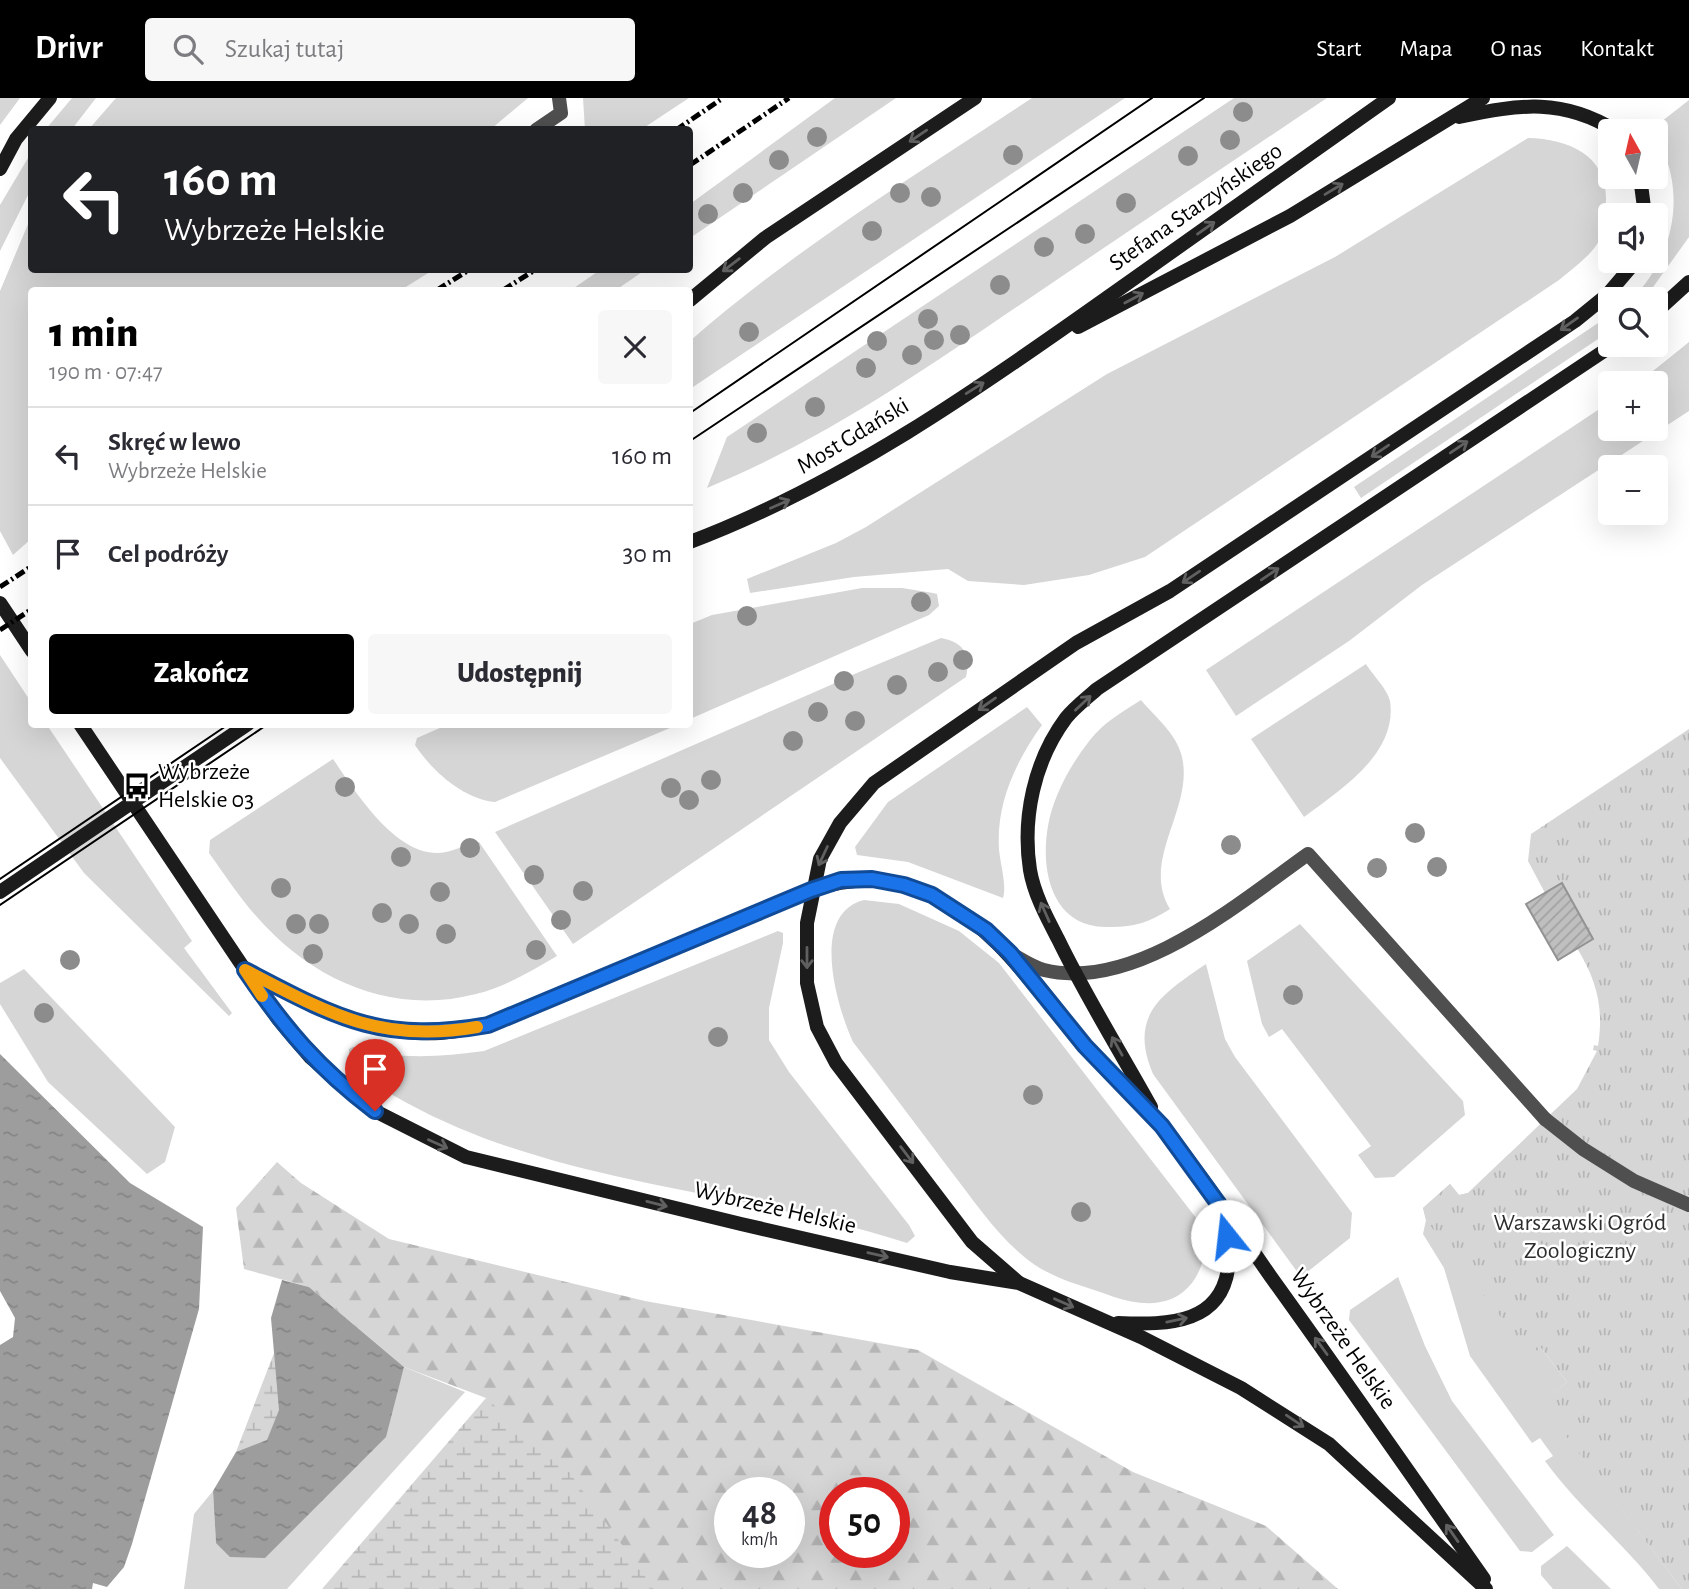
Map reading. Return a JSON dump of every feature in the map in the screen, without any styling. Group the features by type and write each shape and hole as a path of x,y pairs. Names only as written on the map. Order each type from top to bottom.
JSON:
{"main road":[{"path":"0,169 16,139 50,98"},
{"path":"693,298 765,239 975,98"},
{"name":"Stefana Starzyńskiego","path":"1030,352 1389,98"},
{"path":"1030,352 1290,216 1482,98"},
{"path":"1450,119 1537,101 1580,107 1602,119"},
{"path":"1019,1283 972,1242 836,1063 817,1027 807,983 807,923 811,890 820,859 840,822 874,783 1076,643 1170,591 1575,321 1607,295 1626,273"},
{"path":"1668,301 1689,282"},
{"name":"Most Gdański","path":"693,541 792,498 827,479 1030,352"},
{"path":"1162,1126 1075,974 1043,909 1030,872 1027,830 1033,790 1045,754 1067,717 1097,689 1598,355"},
{"path":"0,603 28,645"},
{"name":"Wybrzeże Helskie","path":"83,728 278,1019 310,1057 375,1111 466,1157 950,1272 1019,1283 1216,1373 1278,1410 1329,1444 1488,1589"},
{"path":"0,892 242,728"},
{"name":"Wybrzeże Helskie","path":"245,970 345,1019 399,1032 441,1033 488,1025 811,890 841,880 872,879 904,885 932,895 986,930 1010,953 1085,1046 1162,1126 1488,1589"},
{"path":"1109,1323 1152,1324 1182,1321 1219,1298 1230,1259 1225,1213"}],"street":[{"path":"542,126 561,113 559,98"},
{"path":"1010,953 1041,969 1075,974 1116,966 1163,951 1308,854 1545,1119 1583,1149 1634,1181 1689,1205"}],"green space":[{"path":"0,98 20,98 0,125"},
{"path":"72,98 96,98 74,126 49,126"},
{"path":"116,98 528,98 495,126 92,126"},
{"path":"583,98 689,98 647,126 585,126"},
{"path":"835,98 896,98 693,236 693,202"},
{"path":"1032,98 1125,98 693,387 693,338 771,275 900,184"},
{"path":"1234,98 1327,98 872,403 791,449 707,488 727,437"},
{"path":"1689,100 1689,237 1668,266 1673,196 1668,167 1668,119 1665,119"},
{"path":"1528,138 1560,142 1586,155 1598,168 1598,189 1605,189 1605,203 1598,203 1598,242 1588,255 1559,280 1145,557 1089,575 1024,585 968,581 948,569 854,577 750,593 747,579 836,543 866,527 1107,374 1335,257"},
{"path":"28,158 28,195 0,251 0,205"},
{"path":"28,224 28,273 428,273 406,287 28,287 28,542 13,555 0,531 0,291"},
{"path":"596,273 641,273 620,287 575,287"},
{"path":"1652,273 1663,273 1653,287 1642,287"},
{"path":"1598,323 1598,339 1361,498 1354,487"},
{"path":"1689,342 1689,411 1668,425 1668,371 1653,371"},
{"path":"1598,410 1598,441 1643,441 1621,455 1598,455 1598,470 1422,585 1349,641 1236,716 1206,670"},
{"path":"862,588 902,588 933,593 937,594 939,606 929,615 693,718 693,623 712,615"},
{"path":"941,638 955,643 964,651 967,662 966,677 573,944 495,832 833,684 838,677 852,675"},
{"path":"0,655 28,697 28,728 49,728 192,941 184,948 232,1013 229,1016 84,873 0,758"},
{"path":"1366,664 1389,697 1390,720 1385,738 1364,769 1304,817 1251,739"},
{"path":"1141,700 1171,733 1182,757 1184,776 1181,796 1161,872 1162,891 1170,909 1147,921 1123,927 1087,924 1073,917 1054,893 1046,861 1050,815 1064,781 1090,740 1107,723"},
{"path":"1027,707 1042,725 1016,768 1004,799 999,832 1003,898 908,862 857,855 855,847 888,802"},
{"path":"440,728 670,728 495,802 460,790 439,774 415,745 417,738"},
{"name":"Warszawski Ogród Zoologiczny","path":"1689,729 1689,1589 1682,1589 1541,1403 1567,1382 1541,1348 1530,1355 1426,1220 1423,1208 1450,1184 1459,1195 1468,1193 1577,1089 1597,1051 1593,1050 1594,1045 1598,1046 1600,1032 1599,1007 1590,972 1577,948 1558,960 1526,904 1545,893 1528,861 1531,834"},
{"path":"333,759 377,818 406,843 422,851 438,853 479,842 557,956 518,978 487,991 445,1000 414,1000 384,996 328,975 279,939 244,902 209,853 210,840"},
{"path":"864,900 899,904 959,931 999,963 1200,1223 1205,1246 1203,1261 1192,1283 1184,1291 1166,1301 1146,1303 1125,1300 1074,1283 1035,1265 1011,1245 989,1221 853,1042 835,985 832,942 837,923 847,909"},
{"path":"1300,924 1463,1101 1465,1115 1394,1177 1375,1178 1358,1155 1371,1146 1282,1029 1269,1037 1262,1024 1247,961"},
{"path":"778,931 783,933 783,943 769,1008 769,1040 789,1072 909,1225 915,1236 907,1243 781,1210 589,1170 527,1153 466,1131 407,1103 368,1078 349,1058 349,1049 353,1047 386,1054 418,1056 484,1051"},
{"path":"1206,964 1225,1039 1235,1057 1352,1213 1350,1238 1301,1277 1153,1074 1146,1054 1147,1021 1154,1008 1163,996"},
{"path":"24,969 175,1127 165,1162 147,1174 48,1082 0,1004 0,983"},
{"path":"1509,1154 1514,1270 1529,1354 1541,1348 1567,1382 1542,1403 1682,1589 1659,1589 1572,1494 1545,1461 1553,1456 1540,1438 1532,1443 1470,1356 1444,1268 1423,1234 1426,1220 1423,1208 1450,1184 1459,1195 1468,1193"},
{"path":"277,1162 301,1183 389,1239 645,1301 918,1350 1133,1472 1266,1526 1338,1589 654,1589 486,1398 404,1367 309,1287 244,1269 236,1208"},
{"path":"1398,1277 1425,1346 1452,1401 1554,1535 1532,1552 1520,1551 1349,1320 1350,1310"},
{"path":"274,1353 297,1396 301,1472 236,1452"},
{"path":"404,1367 465,1392 287,1589 184,1589 194,1514 213,1491 216,1543 397,1391"},
{"path":"486,1398 569,1472 654,1589 322,1589"},
{"path":"1567,1546 1611,1589 1553,1589 1541,1575 1541,1566"}],"water":[{"path":"0,1054 130,1183 203,1227 199,1309 132,1544 124,1567 107,1587 93,1583 92,1589 0,1589 0,1345 13,1337 15,1318 0,1291"},
{"path":"282,1280 309,1287 404,1367 386,1437 265,1558 230,1557 216,1543 213,1491 236,1452 267,1440 279,1410 271,1318"}],"building":[{"path":"1562,883 1593,939 1558,960 1526,904"}],"tram line":[{"path":"693,411 1152,98"},
{"path":"693,439 1204,98"},
{"path":"0,879 223,728"},
{"path":"0,905 262,728"}],"railway":[{"path":"682,126 723,98"},
{"path":"693,163 789,98"},
{"path":"442,287 464,273"},
{"path":"508,287 530,273"},
{"path":"0,587 28,569"},
{"path":"0,630 28,612"}],"slow traffic":[{"path":"262,996 245,970 345,1019 365,1024 399,1032 441,1033 477,1027"}],"place":[{"name":"Wybrzeże Helskie 03","path":"137,786"}],"route":[{"path":"375,1111 310,1057 278,1019 245,970 345,1019 399,1032 441,1033 488,1025 585,987 811,890 841,880 872,879 904,885 932,895 986,930 1010,953 1085,1046 1162,1126 1225,1213 1227,1236"}]}
